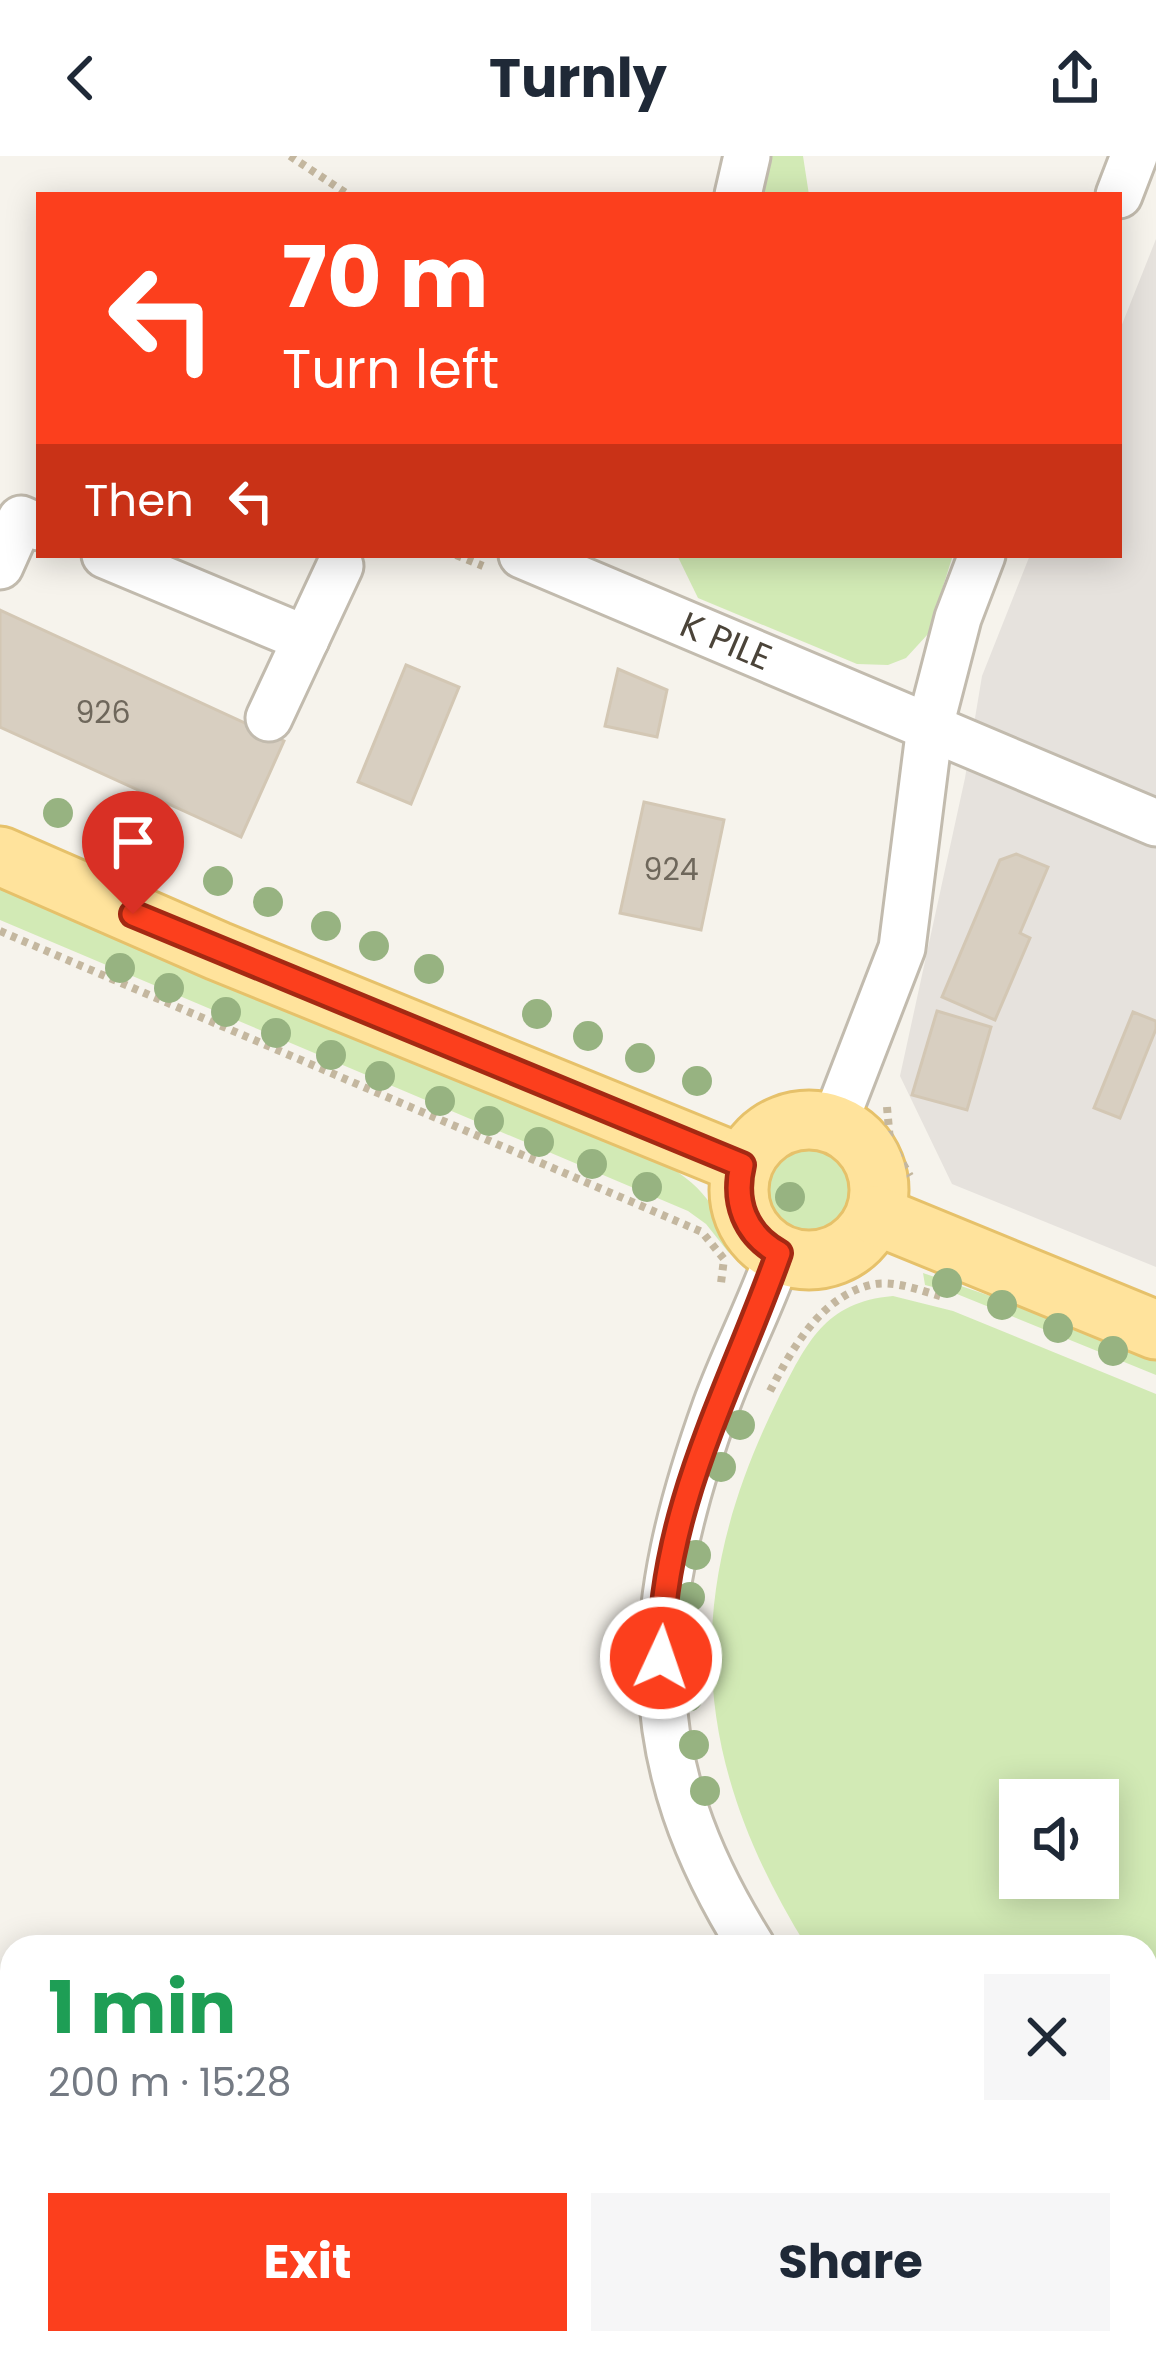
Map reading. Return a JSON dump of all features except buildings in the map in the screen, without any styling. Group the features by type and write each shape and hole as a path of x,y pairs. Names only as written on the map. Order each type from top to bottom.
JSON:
{"main road":[{"path":"0,856 218,951 742,1165"},
{"path":"844,1099 874,1164 879,1186 875,1215 863,1235 839,1253 809,1260 779,1253 760,1241 744,1216 738,1187 742,1165 759,1140 784,1124 812,1119 844,1099"},
{"path":"875,1215 919,1262 1156,1330"}],"street":[{"path":"739,192 747,156"},
{"path":"1120,192 1134,156"},
{"path":"0,566 21,519 36,526"},
{"path":"121,558 191,571 306,639"},
{"path":"844,1099 902,948 930,726 958,618 981,558"},
{"name":"K PILE","path":"510,564 602,571 930,726 1156,823"},
{"path":"269,718 340,566"},
{"path":"745,1935 699,1851 677,1788 661,1702 661,1614 684,1502 718,1400 779,1253"}],"path":[{"path":"290,156 344,192"},
{"path":"474,558 510,564"},
{"path":"0,931 702,1232 724,1259 720,1293 759,1310"},
{"path":"764,1406 805,1331 837,1301 919,1262 938,1206 901,1166 890,1142 888,1085 844,1099"},
{"path":"919,1262 957,1302"}],"shaded area":[{"path":"1156,239 1156,1267 952,1184 900,1076 965,778 982,676 1029,558 1122,558 1122,324"}],"green space":[{"path":"764,156 803,156 809,192 755,192"},
{"path":"678,558 952,558 928,634 906,658 888,665 857,664 698,598"},
{"path":"0,880 649,1155 702,1193 718,1218 729,1253 706,1224 688,1211 0,920"},
{"path":"805,1147 822,1150 837,1160 847,1175 847,1209 837,1224 822,1234 805,1237 788,1234 773,1224 763,1209 760,1192 763,1175 773,1160 788,1150"},
{"path":"923,1273 1156,1359 1156,1375 925,1285"},
{"path":"893,1296 953,1311 1156,1394 1156,1935 800,1935 768,1878 740,1811 721,1744 712,1678 714,1610 725,1542 746,1472 798,1360 834,1316 869,1300"}],"route":[{"path":"133,914 742,1165 741,1209 760,1241 779,1253 718,1400 684,1502 661,1614 661,1658"}]}
